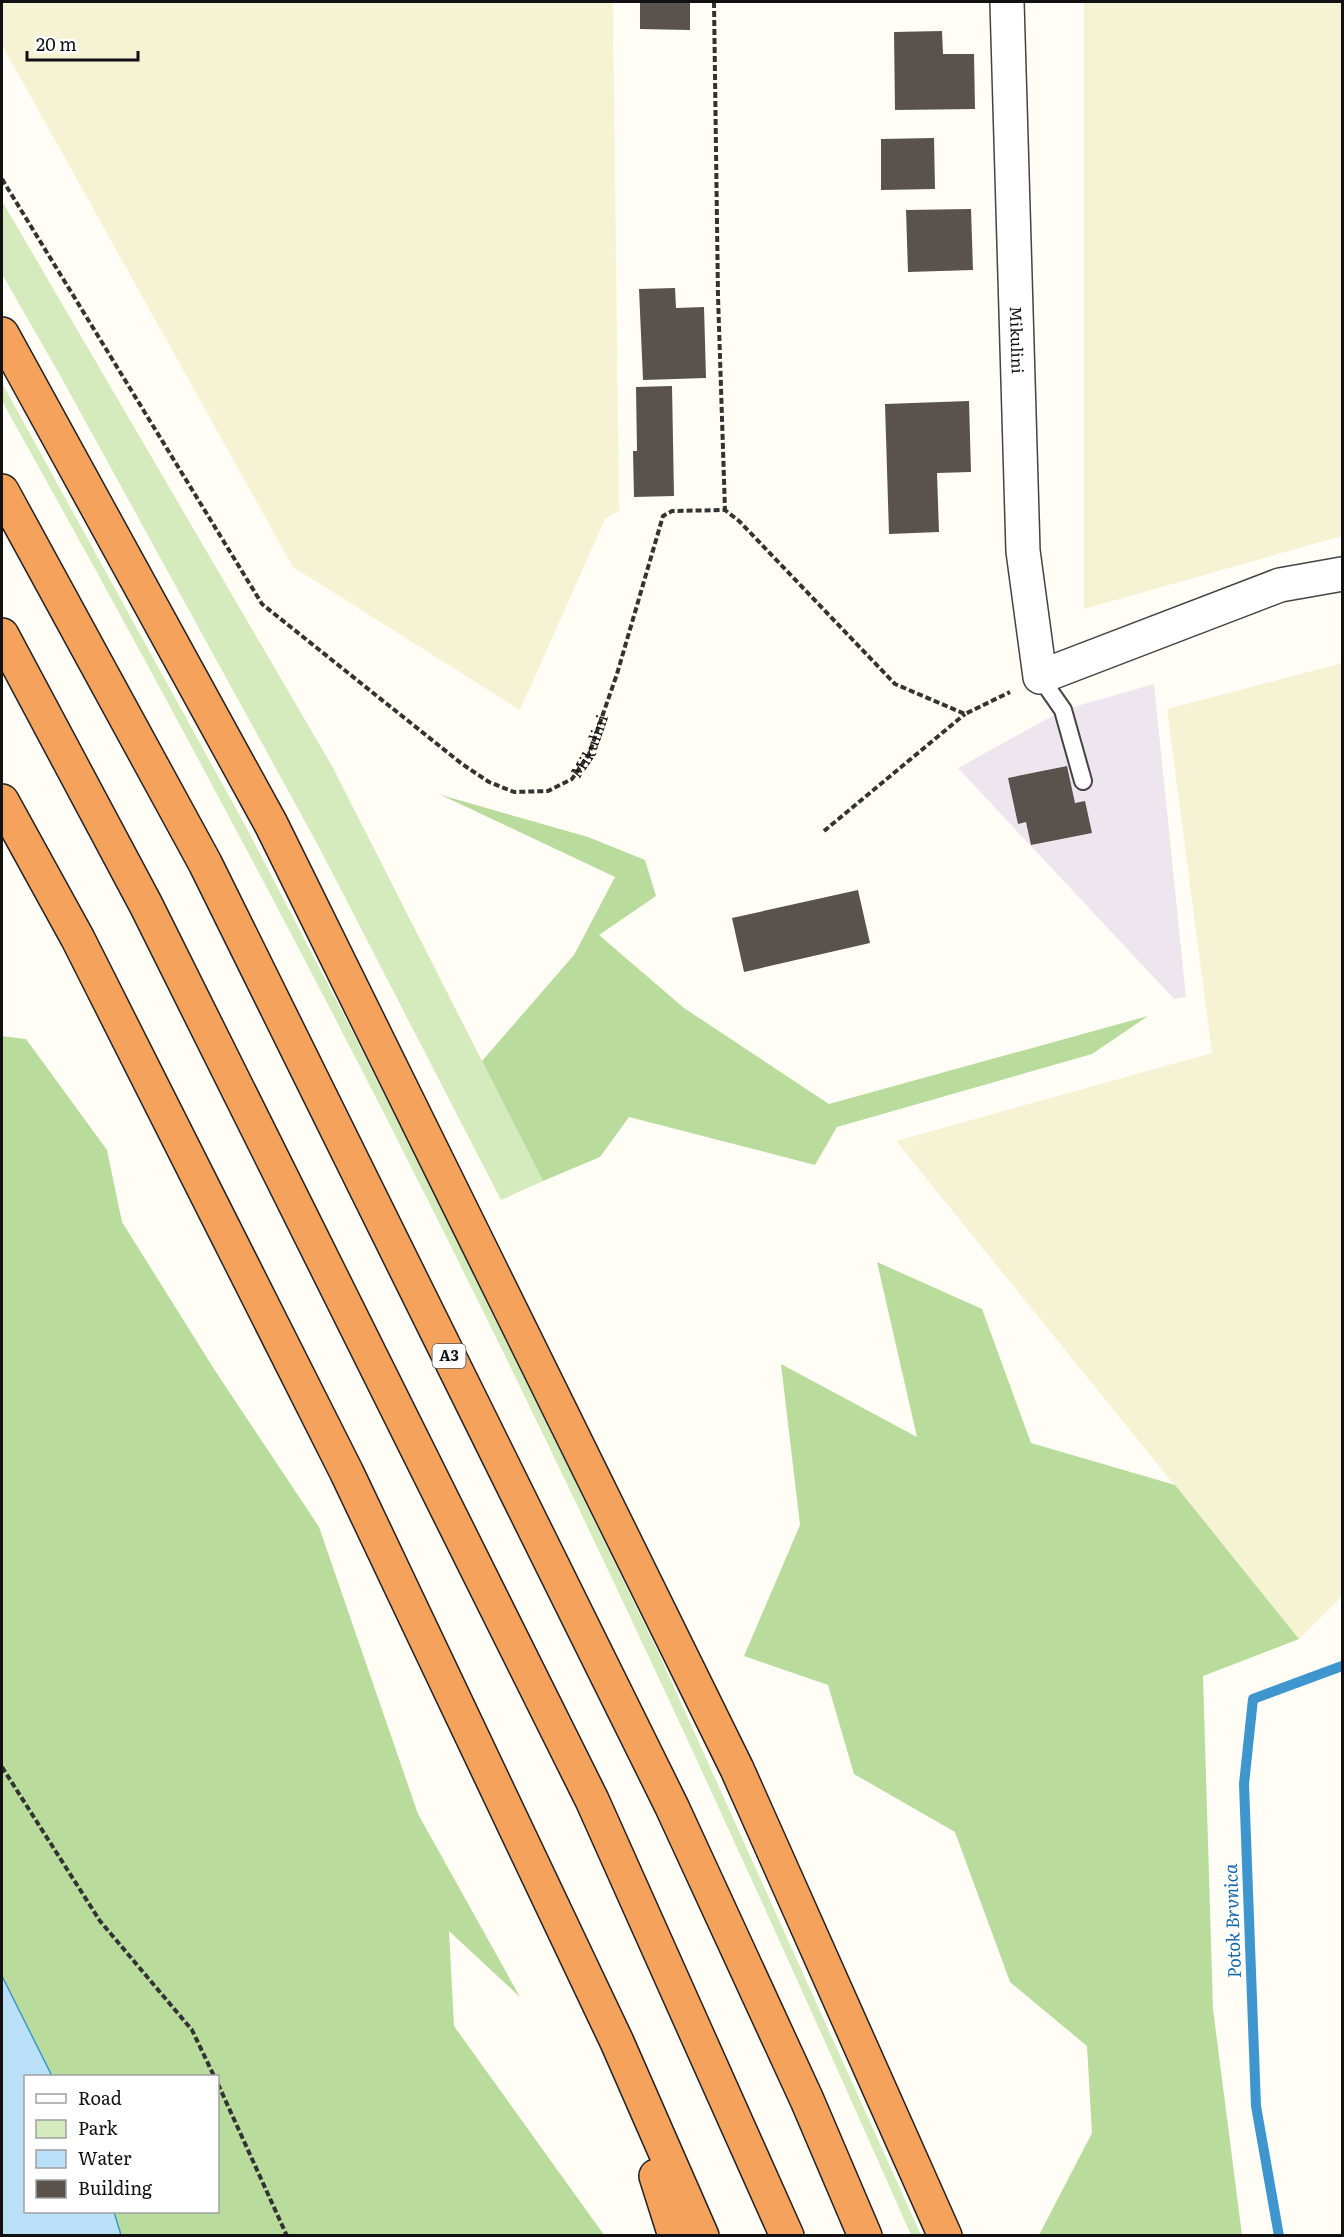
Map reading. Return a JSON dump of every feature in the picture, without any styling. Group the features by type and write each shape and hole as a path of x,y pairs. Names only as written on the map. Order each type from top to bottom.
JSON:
{"highway":[{"path":"2,334 282,846 736,1768 945,2235"},
{"name":"A3","path":"2,491 216,884 672,1807 807,2100 865,2235"},
{"path":"2,635 146,905 592,1800 787,2235"},
{"path":"2,801 78,939 347,1473 617,2042 702,2235"},
{"path":"617,2042 675,2235"}],"street":[{"name":"Mikulini","path":"1007,2 1023,551 1040,677"},
{"path":"1040,677 1281,585 1342,574"}],"lane":[{"path":"1040,677 1063,710 1083,781"}],"path":[{"path":"714,2 718,296 725,510 739,521 895,684 965,714"},
{"name":"Mikulini","path":"2,179 262,604 462,764 489,782 514,792 548,791 572,779 590,754 620,664 663,516 672,511 725,510"},
{"path":"824,831 965,714 1040,677"},
{"path":"2,1767 100,1922 192,2030 214,2075"},
{"path":"219,2086 287,2235"}],"shaded area":[{"path":"2,2 613,2 619,511 605,519 520,710 293,567 2,45"},
{"path":"1084,2 1342,2 1342,536 1084,609"},
{"path":"1342,663 1342,1596 1299,1639 896,1141 1212,1053 1167,709"},
{"path":"1154,684 1186,997 1174,999 958,768 1063,710"}],"green space":[{"path":"2,201 332,766 543,1181 501,1200 319,847 2,274"},
{"path":"2,383 246,827 464,1253 659,1654 921,2235 911,2235 658,1678 460,1264 344,1035 248,853 2,401"},
{"path":"441,795 588,837 645,860 656,896 599,935 684,1008 829,1104 1148,1016 1092,1054 837,1127 815,1165 629,1117 600,1157 543,1181 482,1061 574,955 615,877"},
{"path":"2,1036 26,1039 107,1150 122,1222 214,1369 319,1527 418,1814 520,1997 449,1931 454,2026 604,2235 121,2235 114,2213 219,2213 219,2075 52,2075 2,1976"},
{"path":"877,1262 982,1309 1031,1443 1175,1485 1299,1639 1203,1676 1213,2009 1242,2235 1039,2235 1092,2133 1087,2046 1010,1982 955,1832 854,1774 828,1685 744,1656 800,1525 781,1364 917,1437"}],"water":[{"path":"2,1976 52,2075 24,2075 24,2213 114,2213 121,2235 2,2235"}],"building":[{"path":"640,2 690,2 690,30 640,29"},
{"path":"942,31 943,54 974,54 975,109 895,110 894,32"},
{"path":"934,138 935,189 881,190 881,139"},
{"path":"971,209 973,270 908,272 906,210"},
{"path":"675,288 676,308 704,307 706,378 643,380 639,289"},
{"path":"672,386 674,496 634,497 633,451 637,451 636,387"},
{"path":"969,401 971,472 937,473 939,532 889,534 885,404"},
{"path":"1067,766 1075,803 1085,801 1092,833 1031,845 1026,822 1018,824 1008,778"},
{"path":"858,890 870,943 744,972 732,918"}],"waterway":[{"name":"Potok Brvnica","path":"1279,2236 1256,2106 1244,1784 1253,1699 1342,1666"}]}
